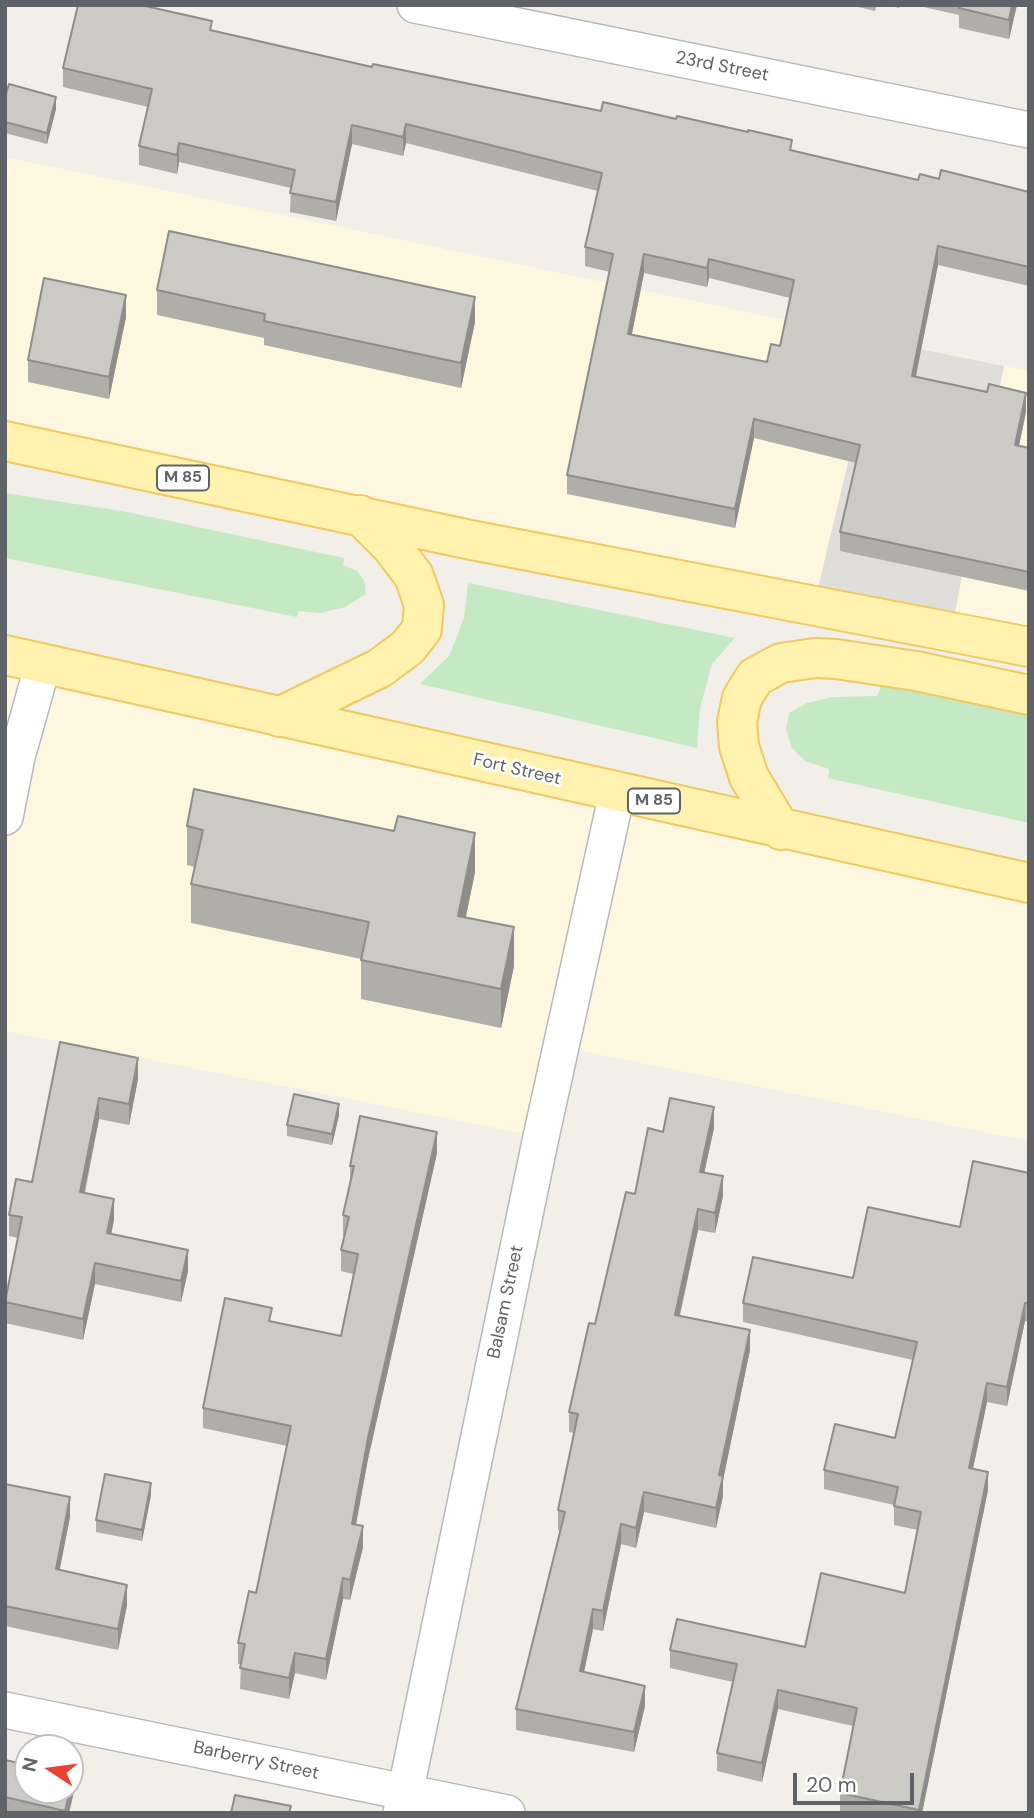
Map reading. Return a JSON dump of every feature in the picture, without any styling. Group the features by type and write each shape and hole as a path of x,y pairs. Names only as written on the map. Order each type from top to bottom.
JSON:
{"main road":[{"name":"M 85","path":"5,441 471,540 1029,647"},
{"path":"279,717 380,668 408,647 422,629 424,606 414,576 392,547 360,515"},
{"name":"Fort Street","path":"5,655 781,830 1029,883"},
{"path":"781,830 749,777 739,746 737,722 742,698 755,677 781,663 815,658 836,659 916,671 1029,695"}],"street":[{"name":"23rd Street","path":"415,5 1029,130"},
{"path":"5,817 17,757 43,664"},
{"name":"Balsam Street","path":"403,1802 541,1137 617,793"},
{"name":"Barberry Street","path":"5,1710 403,1802 507,1813"}],"shaded area":[{"path":"5,157 1029,371 1029,647 5,441"},
{"path":"877,340 1004,366 951,632 814,605"},
{"path":"5,655 1029,883 1029,1141 561,1047 541,1137 5,1031"}],"green space":[{"path":"5,493 127,512 344,558 343,565 357,571 365,582 366,594 345,607 321,613 299,611 297,617 5,558"},
{"path":"468,583 735,638 712,664 700,708 697,748 420,684 449,656 464,618"},
{"path":"882,684 1029,715 1029,823 828,778 829,769 805,761 792,748 786,729 789,713 807,703 833,697 877,696"}],"building":[{"path":"78,5 141,5 212,21 210,30 372,67 373,64 601,111 603,102 676,119 677,116 748,130 792,140 790,150 918,180 920,174 939,179 941,170 1029,192 1029,267 938,246 912,376 987,392 989,384 1026,393 1015,445 1029,448 1029,572 840,532 860,445 754,419 735,509 567,475 613,254 585,247 602,173 406,124 403,137 352,125 336,202 290,193 295,170 179,143 177,155 139,146 152,89 63,68","holes":["644,254 707,268 709,259 794,280 780,346 771,344 767,362 628,334"]},
{"path":"959,5 1012,5 1009,20 959,8"},
{"path":"9,84 56,97 47,133 5,122 5,97"},
{"path":"169,231 475,297 461,363 264,321 265,314 157,290"},
{"path":"44,278 126,295 109,377 28,360"},
{"path":"194,789 394,831 398,816 475,833 458,916 514,927 501,989 361,960 369,922 191,884 203,830 187,826"},
{"path":"60,1042 138,1058 129,1104 99,1098 80,1192 114,1199 107,1233 188,1250 181,1281 95,1263 83,1319 5,1302 22,1217 9,1215 16,1179 32,1182"},
{"path":"294,1094 339,1104 332,1134 287,1125"},
{"path":"670,1098 714,1107 700,1172 723,1176 715,1213 698,1209 675,1315 750,1330 719,1475 723,1476 716,1508 644,1492 636,1528 621,1524 603,1611 593,1609 580,1671 645,1686 634,1732 516,1709 565,1512 558,1510 578,1414 569,1412 589,1323 595,1324 626,1192 635,1194 648,1128 663,1132"},
{"path":"360,1116 437,1132 368,1438 352,1524 363,1526 350,1580 343,1578 326,1659 295,1653 289,1678 240,1668 245,1644 238,1643 249,1591 256,1593 291,1426 203,1408 225,1298 272,1308 269,1321 341,1336 358,1254 341,1250 349,1217 343,1215 354,1166 350,1166"},
{"path":"973,1161 1029,1173 1029,1303 1025,1303 1007,1387 987,1383 969,1468 988,1472 919,1810 840,1793 857,1708 778,1690 762,1763 717,1753 737,1664 670,1650 677,1619 805,1647 821,1573 905,1593 921,1512 894,1506 898,1487 824,1470 835,1424 895,1438 917,1342 743,1303 753,1257 853,1278 868,1207 960,1227"},
{"path":"105,1474 151,1483 142,1530 96,1520"},
{"path":"5,1484 70,1497 56,1569 127,1585 118,1629 5,1606"},
{"path":"5,1760 14,1762 14,1799 5,1797"},
{"path":"235,1795 291,1806 289,1813 231,1813"},
{"path":"35,1804 67,1804 65,1811"}]}
